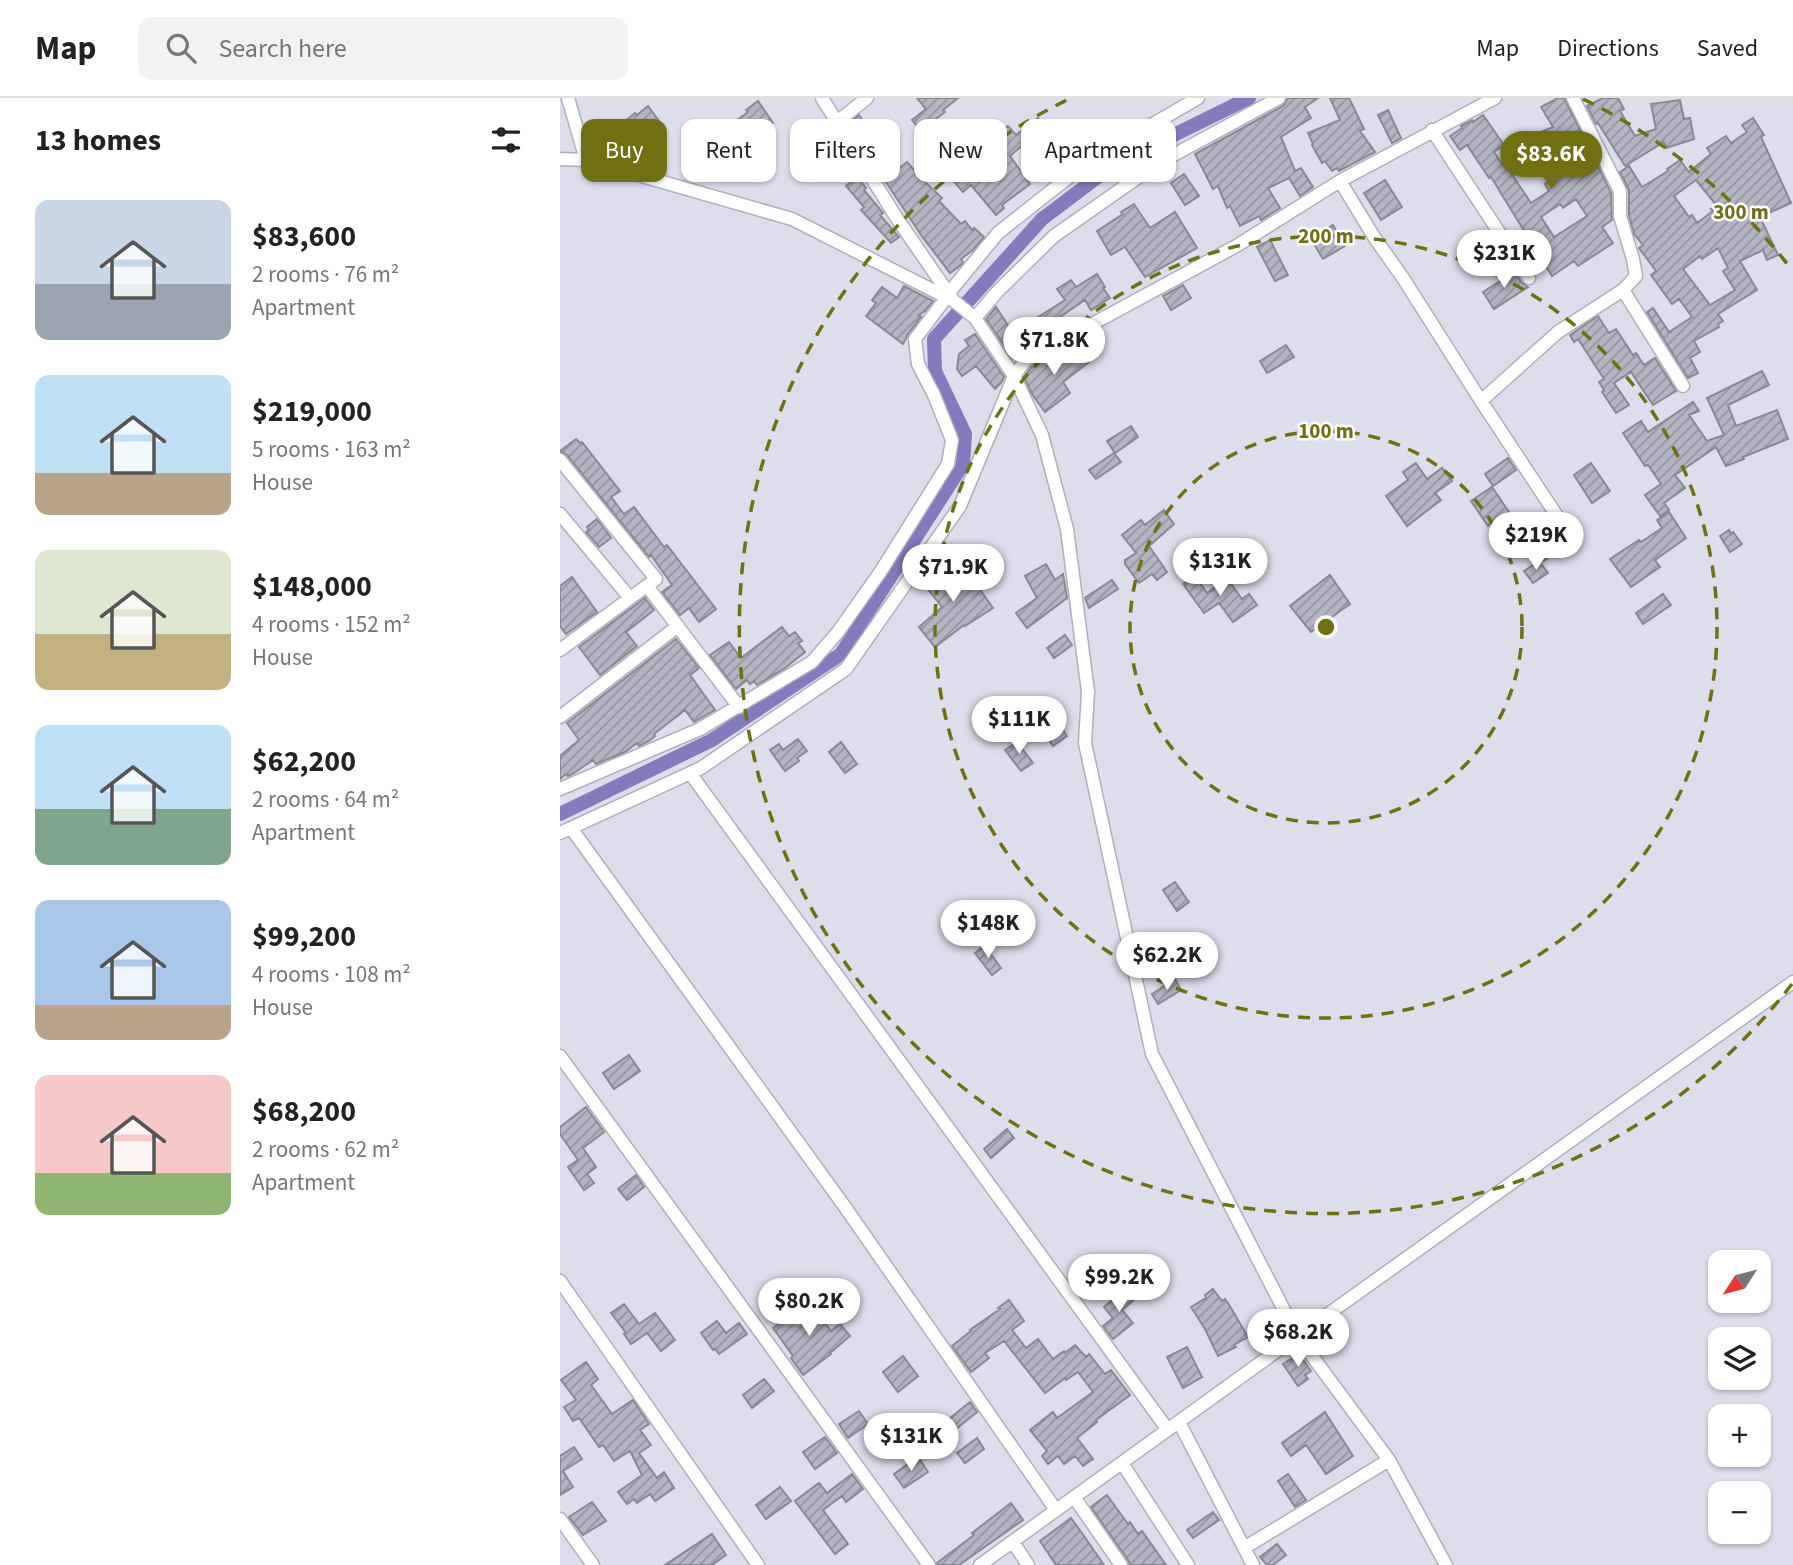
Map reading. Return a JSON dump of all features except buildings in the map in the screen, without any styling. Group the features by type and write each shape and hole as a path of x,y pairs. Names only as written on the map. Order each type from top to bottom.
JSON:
{"street":[{"path":"568,98 581,143"},
{"path":"822,98 835,119"},
{"path":"841,119 867,98"},
{"path":"560,789 700,729 812,662 838,632 881,571 948,464 952,440 918,364 915,339 952,300 998,233 1089,162 1198,98"},
{"path":"975,318 1054,236 1157,164 1279,98"},
{"path":"1056,1510 845,1207 566,831 701,768 846,669 960,506 1014,376 1026,360 1238,245 1340,181 1495,98"},
{"path":"1481,401 1558,332 1623,290 1636,275 1620,216 1620,191 1573,98"},
{"path":"1432,130 1529,278"},
{"path":"560,159 581,160"},
{"path":"1340,181 1563,525"},
{"path":"663,182 792,219 952,300 975,318 1014,376 1042,435 1067,529 1088,692 1085,743 1152,1055 1298,1337 1389,1460 1446,1565"},
{"path":"874,182 952,300"},
{"path":"1623,290 1683,386"},
{"path":"560,460 656,579 560,650"},
{"path":"560,514 630,598"},
{"path":"647,586 739,706"},
{"path":"560,717 678,626"},
{"path":"690,773 1174,1426 1253,1565"},
{"path":"980,1565 1793,982"},
{"path":"560,1056 929,1565"},
{"path":"560,1281 758,1565"},
{"path":"1244,1548 1389,1460"},
{"path":"1122,1463 1188,1565"},
{"path":"1074,1497 1121,1565"},
{"path":"560,1519 593,1565"},
{"path":"1013,1542 1028,1565"}],"waterway":[{"path":"560,814 712,740 841,654 963,464 965,434 935,371 934,339 1042,219 1115,164 1249,98"}]}
